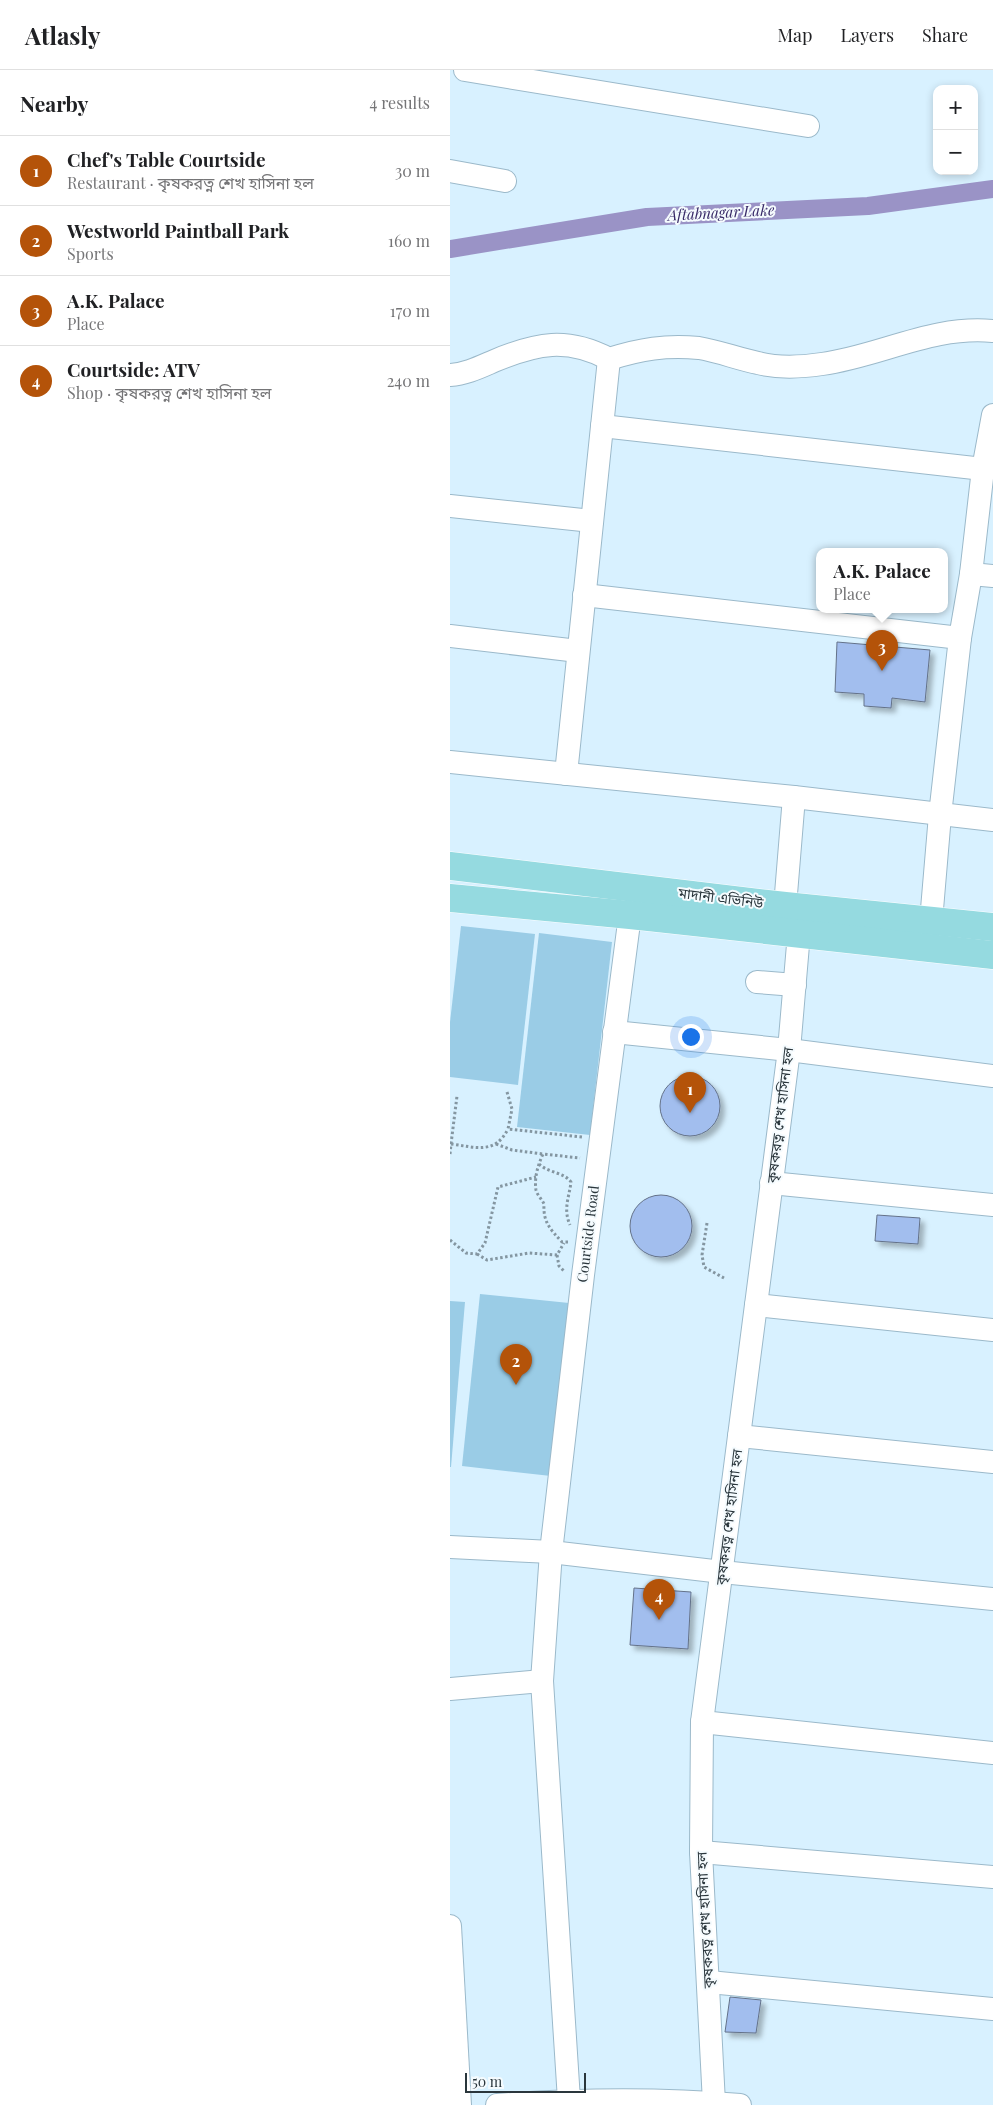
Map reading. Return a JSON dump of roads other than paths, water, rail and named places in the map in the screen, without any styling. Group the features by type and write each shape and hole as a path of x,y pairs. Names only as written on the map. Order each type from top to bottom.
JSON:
{"main road":[{"name":"মাদানী এভিনিউ","path":"450,866 785,906 993,927"},
{"path":"630,915 631,888"},
{"name":"মাদানী এভিনিউ","path":"450,898 630,915 993,955"}],"street":[{"path":"465,70 808,126"},
{"path":"450,171 505,181"},
{"path":"450,375 475,369 521,350 546,344 570,344 591,350 609,359 649,348 672,346 701,348 760,364 782,366 822,364 945,332 993,330"},
{"path":"566,774 609,359"},
{"path":"932,921 940,815 960,638 982,575 982,469 993,414"},
{"path":"602,426 982,469"},
{"path":"450,506 592,521"},
{"path":"584,595 960,638"},
{"path":"450,636 578,650"},
{"path":"450,762 794,797 993,820"},
{"path":"785,906 794,797"},
{"name":"Courtside Road","path":"569,2100 542,1681 552,1552 599,1150 630,915"},
{"name":"কৃষকরত্ন শেখ হাসিনা হল","path":"714,2103 701,1852 702,1722 789,1050 799,933"},
{"path":"757,982 795,985"},
{"path":"614,1032 789,1050 993,1076"},
{"path":"772,1183 993,1205"},
{"path":"756,1305 993,1330"},
{"path":"739,1436 993,1462"},
{"path":"450,1547 552,1552 722,1572 993,1599"},
{"path":"450,1689 542,1681"},
{"path":"702,1722 993,1752"},
{"path":"701,1852 993,1877"},
{"path":"450,1926 460,2105"},
{"path":"709,1982 993,2009"},
{"path":"497,2105 569,2100 740,2105"}],"waterway":[{"name":"Aftabnagar Lake","path":"450,249 647,217 868,206 993,189"}],"place":[{"name":"A.K. Palace","path":"882,671"},
{"name":"Chef's Table Courtside","path":"690,1113"},
{"name":"Westworld Paintball Park","path":"516,1385"},
{"name":"Courtside: ATV","path":"659,1620"}]}
